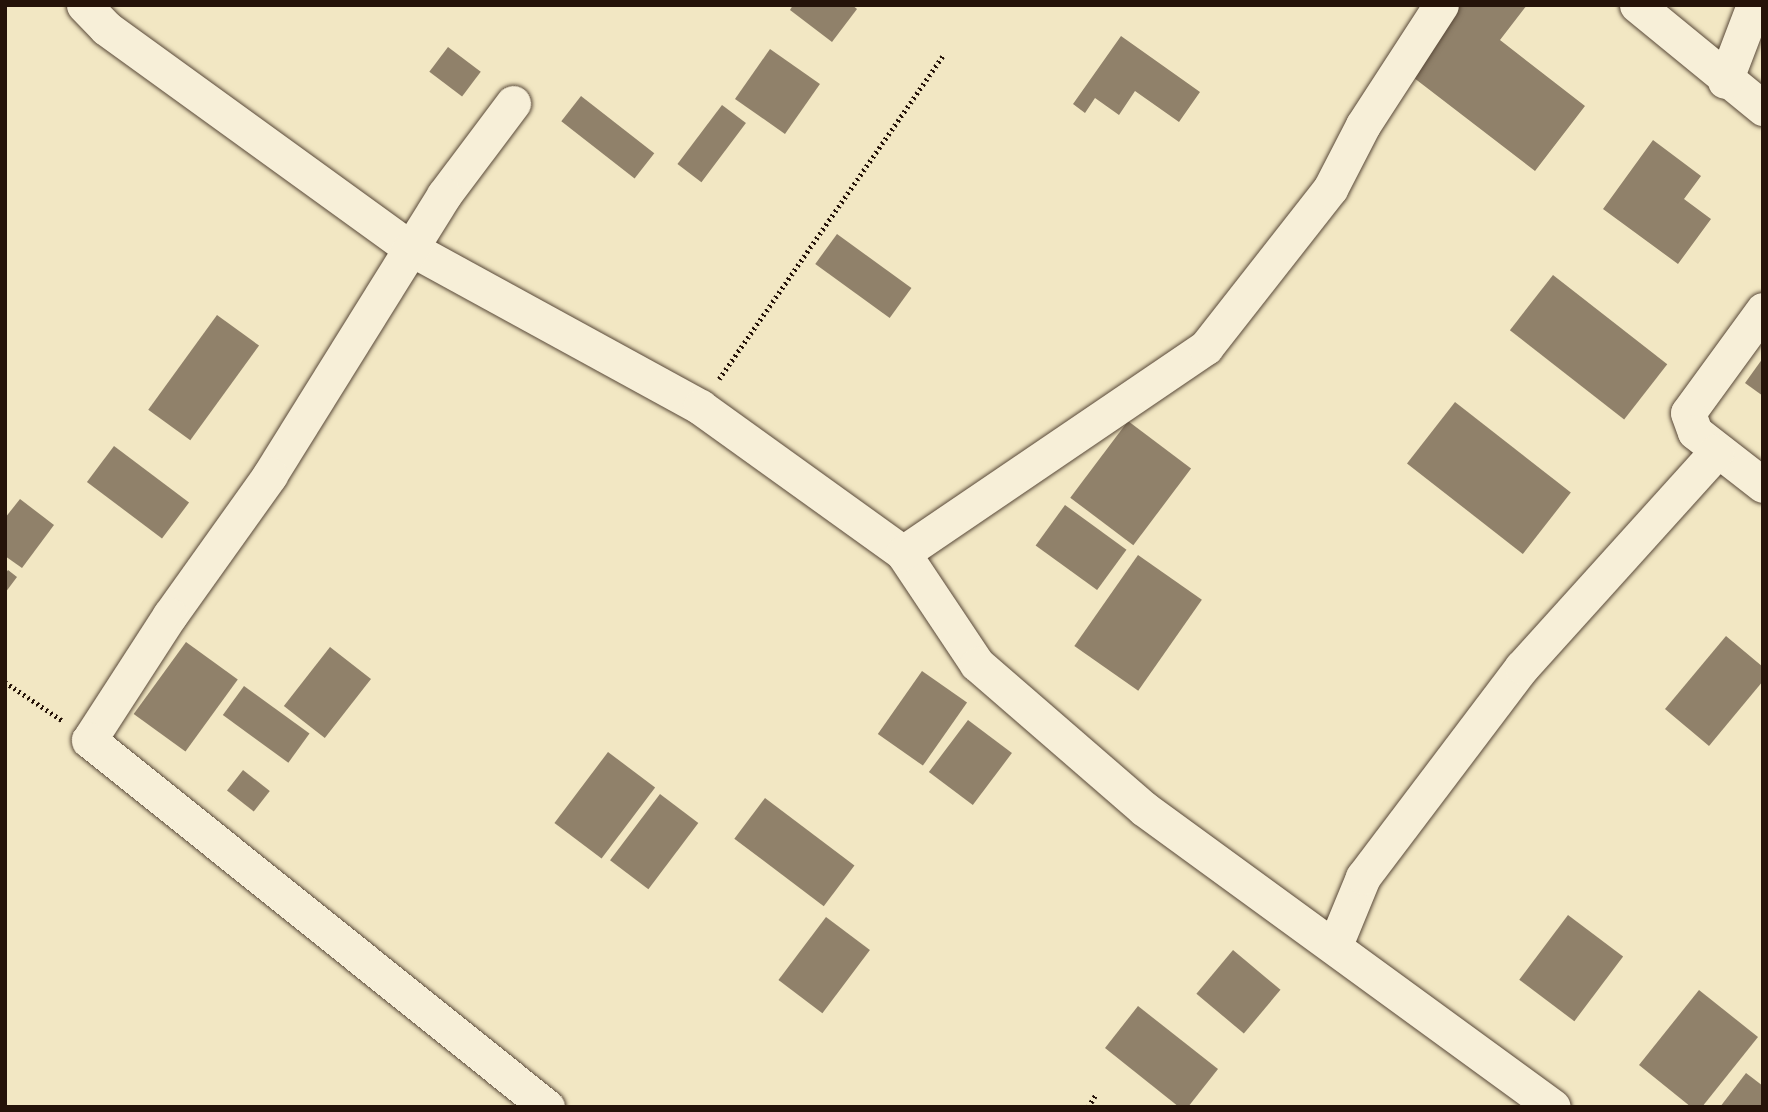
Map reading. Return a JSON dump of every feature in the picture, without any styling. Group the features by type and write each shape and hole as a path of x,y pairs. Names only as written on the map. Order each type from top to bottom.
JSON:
{"street":[{"path":"84,5 106,28 410,248 700,407 903,553 977,664 1143,808 1335,945 1553,1107"},
{"path":"903,553 1206,347 1330,189 1363,125 1441,5"},
{"path":"1637,5 1725,81 1763,108"},
{"path":"1725,81 1754,5"},
{"path":"513,103 410,248 270,475 170,615 89,740 547,1107"},
{"path":"1763,310 1688,413 1695,432 1716,452 1763,485"},
{"path":"1335,945 1363,877 1522,667 1716,452"}],"path":[{"path":"700,407 944,54"},
{"path":"5,682 89,740"},
{"path":"1088,1107 1096,1094"}],"building":[{"path":"793,5 852,5 857,9 832,42 790,10"},
{"path":"1455,5 1527,5 1500,40 1585,106 1535,171 1405,71"},
{"path":"1121,36 1200,92 1179,122 1135,91 1119,115 1095,98 1085,113 1073,104"},
{"path":"448,47 481,72 462,96 429,72"},
{"path":"770,49 820,84 785,134 735,99"},
{"path":"581,96 654,153 635,178 561,121"},
{"path":"722,105 746,123 701,182 677,164"},
{"path":"1653,140 1701,176 1684,199 1711,219 1678,264 1603,209"},
{"path":"837,234 911,288 890,318 815,264"},
{"path":"1553,275 1667,364 1624,419 1510,330"},
{"path":"217,315 259,346 190,440 148,410"},
{"path":"1763,358 1763,396 1745,383"},
{"path":"1455,402 1571,493 1523,554 1407,463"},
{"path":"1128,421 1191,469 1133,545 1070,498"},
{"path":"114,446 189,503 162,539 87,482"},
{"path":"20,499 54,525 22,568 5,556 5,518"},
{"path":"1065,505 1126,550 1097,590 1036,545"},
{"path":"1138,555 1202,600 1138,691 1074,646"},
{"path":"8,570 17,577 5,593 5,574"},
{"path":"1726,636 1763,667 1763,681 1709,746 1665,709"},
{"path":"186,642 238,680 185,752 134,714"},
{"path":"330,647 371,679 325,738 284,706"},
{"path":"922,671 967,703 923,766 878,734"},
{"path":"244,686 310,734 288,763 223,715"},
{"path":"968,720 1012,753 973,805 929,772"},
{"path":"608,752 655,788 602,859 554,823"},
{"path":"243,770 270,791 254,811 227,790"},
{"path":"660,794 698,823 648,889 610,860"},
{"path":"765,798 854,865 824,906 734,839"},
{"path":"1568,915 1623,957 1574,1021 1519,980"},
{"path":"826,917 870,950 822,1013 778,980"},
{"path":"1233,950 1280,990 1244,1034 1196,994"},
{"path":"1699,990 1758,1037 1702,1107 1691,1107 1639,1065"},
{"path":"1138,1006 1218,1069 1188,1107 1179,1107 1105,1048"},
{"path":"1746,1073 1763,1086 1763,1107 1720,1107"}]}
